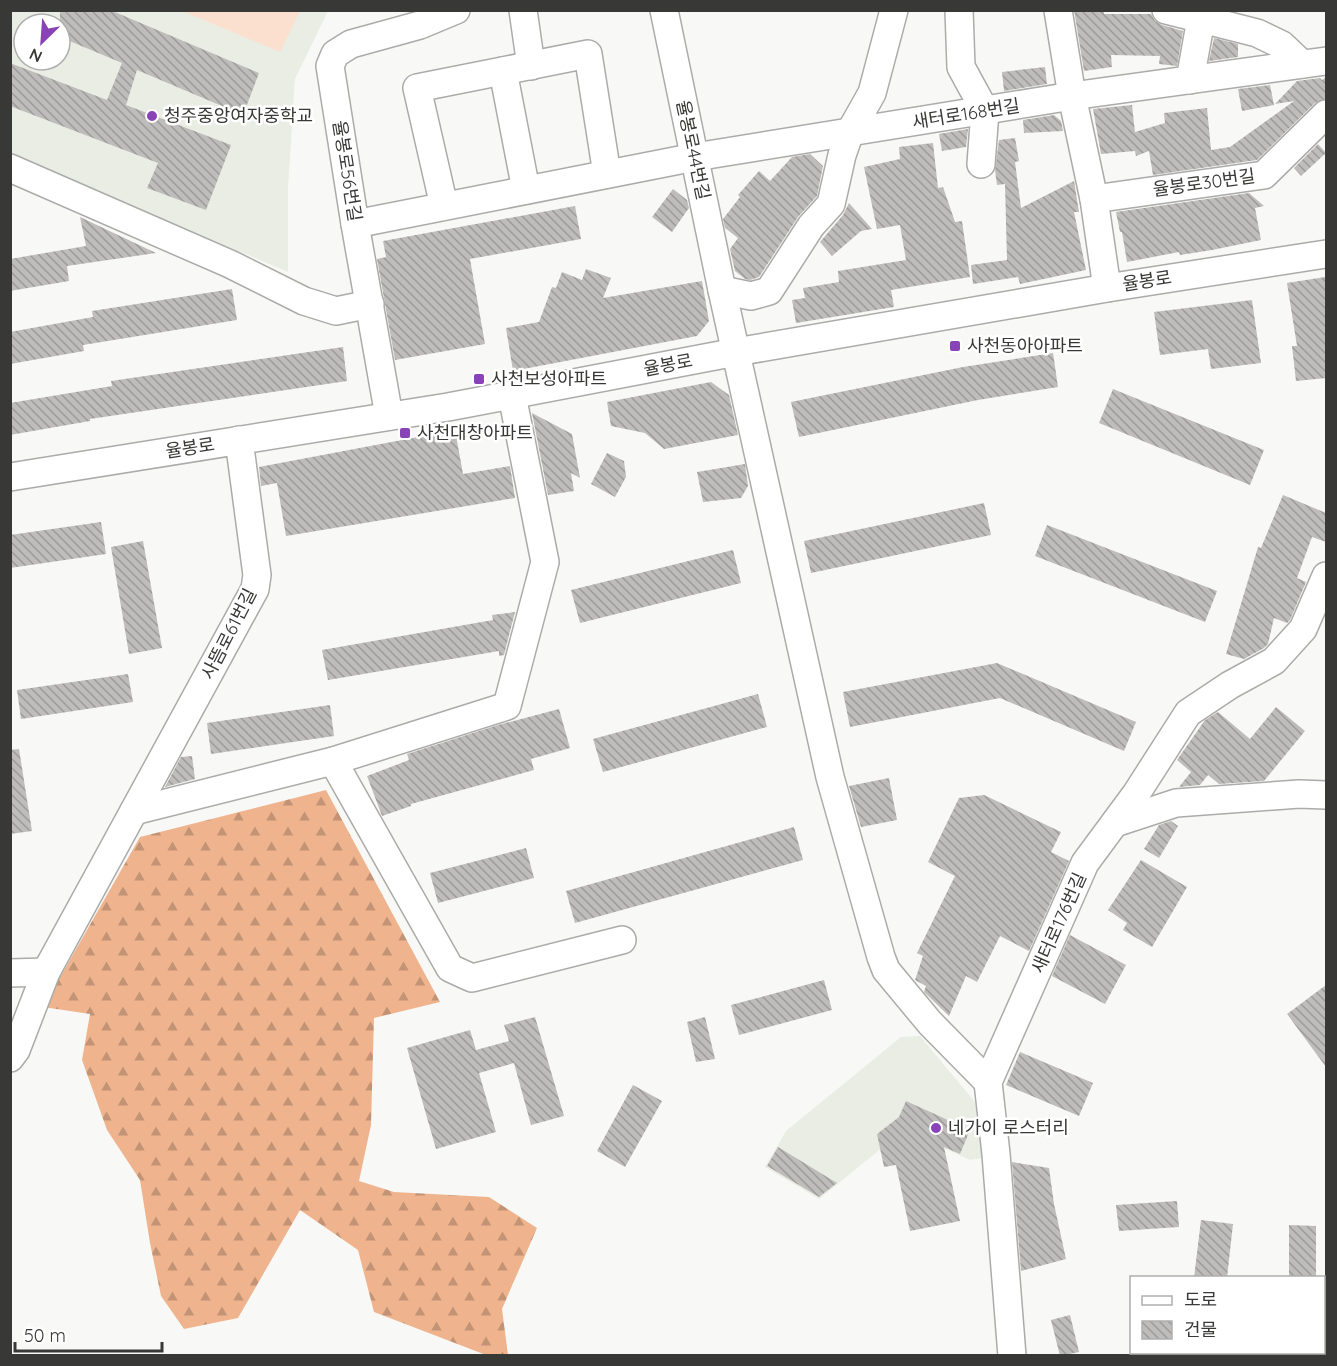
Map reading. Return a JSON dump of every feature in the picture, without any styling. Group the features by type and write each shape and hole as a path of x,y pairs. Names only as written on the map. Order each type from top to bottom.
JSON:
{"street":[{"name":"율봉로56번길","path":"389,416 330,66 335,54 351,44 420,25 456,10"},
{"path":"523,10 531,66"},
{"name":"율봉로44번길","path":"664,10 722,290 830,777 881,957 886,970 930,1023 988,1082"},
{"path":"722,290 751,296 769,291 811,225 831,204 842,155 850,132 872,93 894,10"},
{"path":"959,10 961,67 985,111 981,164"},
{"path":"1058,10 1072,96 1094,198 1107,288"},
{"path":"1166,10 1257,33 1314,63"},
{"path":"1191,80 1201,19"},
{"path":"444,206 417,88 588,54 607,174"},
{"name":"새터로168번길","path":"355,224 695,157 1072,96 1314,63"},
{"path":"503,71 526,190"},
{"name":"율봉로30번길","path":"1094,198 1263,175 1326,114"},
{"path":"10,168 230,264 304,301 336,311 370,304"},
{"name":"율봉로","path":"10,477 389,416 736,352 1107,288 1326,254"},
{"path":"134,811 333,761 507,706 545,562 512,395"},
{"name":"사뜸로61번길","path":"10,1058 16,1050 46,972 255,589 257,575 239,440"},
{"name":"새터로176번길","path":"988,1082 1085,863 1136,794 1188,713 1230,685 1274,661 1303,629 1326,576"},
{"path":"333,761 450,968 472,978 622,940"},
{"path":"1115,823 1176,803 1299,794 1326,795"},
{"path":"10,973 46,972"},
{"path":"988,1082 1012,1356"}],"shaded area":[{"name":"청주중앙여자중학교","path":"10,11 328,11 295,79 288,189 288,272 11,154"},
{"path":"182,11 300,11 280,52"},
{"path":"920,1036 975,1102 982,1158 970,1160 904,1130 819,1199 765,1167 786,1131 901,1037"}],"green space":[{"path":"326,790 440,1002 374,1018 371,1125 359,1181 394,1192 489,1197 537,1228 502,1309 508,1355 486,1355 374,1312 358,1250 300,1210 238,1318 184,1329 161,1296 140,1180 107,1130 82,1060 90,1014 43,1007 140,837"}],"building":[{"path":"60,10 110,10 259,73 243,115 137,70 126,105 231,145 206,210 147,188 158,163 10,106 10,63 12,72 34,72 107,100 122,63 72,42 72,12 60,12"},
{"path":"1074,10 1104,10 1104,14 1151,14 1155,21 1162,25 1183,31 1177,66 1159,64 1160,56 1111,55 1112,67 1084,71"},
{"path":"1214,38 1238,44 1238,57 1209,61"},
{"path":"1045,67 1047,84 1004,91 1002,72"},
{"path":"1326,77 1326,99 1315,103 1257,160 1153,175 1149,151 1136,156 1135,151 1101,154 1093,109 1132,105 1135,132 1165,123 1164,113 1207,108 1211,150 1230,147 1294,101 1275,104 1297,81 1320,78 1322,80"},
{"path":"1270,85 1274,105 1242,111 1238,89"},
{"path":"1054,115 1061,121 1063,131 1024,133 1023,120"},
{"path":"968,129 966,147 942,151 939,134"},
{"path":"1015,138 1019,161 1015,162 1021,208 1074,181 1079,212 1074,212 1086,270 1020,284 1018,277 973,284 971,265 1007,260 1005,184 997,185 995,170 999,140"},
{"path":"933,143 938,188 943,187 955,222 962,221 970,277 891,290 894,307 796,323 792,300 805,298 803,288 839,282 838,271 906,260 900,225 877,229 864,167 900,159 899,147"},
{"path":"1318,144 1326,153 1301,176 1294,168"},
{"path":"810,154 823,166 817,196 798,217 759,277 745,279 735,271 730,249 738,238 725,228 723,219 740,197 738,195 759,171 770,181 792,157"},
{"path":"673,189 687,200 689,208 672,232 652,217"},
{"path":"1249,193 1264,206 1255,208 1261,240 1212,250 1180,255 1179,252 1127,262 1116,212"},
{"path":"849,203 872,229 861,231 832,256 820,242 843,215"},
{"path":"575,206 581,239 470,259 485,344 395,360 377,259 386,257 383,241"},
{"path":"80,217 156,253 67,266 69,281 10,291 10,259 86,246"},
{"path":"586,269 611,278 603,298 702,281 709,321 697,336 513,371 506,328 539,322 552,287 556,288 562,272 582,280"},
{"path":"1325,277 1326,378 1296,381 1292,346 1297,346 1287,283"},
{"path":"232,289 237,320 83,345 84,351 10,364 10,332 93,317 92,311"},
{"path":"1252,300 1261,363 1211,369 1208,349 1160,355 1154,312"},
{"path":"343,347 347,381 90,419 90,421 10,435 10,403 112,386 111,381"},
{"path":"1053,353 1058,387 978,400 799,437 791,402 963,367"},
{"path":"711,382 729,395 738,435 664,449 645,433 611,426 607,402"},
{"path":"1113,389 1264,450 1250,485 1099,423"},
{"path":"532,413 572,434 580,478 571,473 574,491 548,495"},
{"path":"455,430 463,474 510,466 515,498 286,536 277,483 261,486 259,467"},
{"path":"607,453 624,461 626,477 615,497 591,484"},
{"path":"745,464 748,486 741,498 703,502 697,472"},
{"path":"1283,495 1326,513 1326,542 1312,537 1297,578 1306,582 1290,620 1287,623 1274,618 1268,644 1244,659 1226,654 1258,547 1261,548"},
{"path":"984,503 991,535 811,573 804,541"},
{"path":"101,522 106,554 10,568 10,535"},
{"path":"1047,525 1217,591 1205,622 1035,556"},
{"path":"143,541 162,648 129,654 111,547"},
{"path":"733,550 741,583 580,623 571,590"},
{"path":"515,612 504,655 499,656 499,651 328,680 322,650 493,620 492,615"},
{"path":"997,663 1136,722 1124,751 1000,698 850,727 843,692"},
{"path":"128,674 133,702 21,719 17,690"},
{"path":"758,694 767,727 603,772 593,739"},
{"path":"330,705 334,736 211,754 207,723"},
{"path":"1276,707 1305,731 1264,781 1219,784 1208,775 1200,785 1179,787 1191,772 1177,760 1205,720 1218,712 1250,739"},
{"path":"559,709 570,748 531,759 534,770 411,804 411,806 382,816 367,776 409,760 407,754 498,725"},
{"path":"19,749 32,831 10,834 10,750"},
{"path":"192,756 195,779 165,787 181,757"},
{"path":"889,778 897,820 861,827 849,786"},
{"path":"984,795 1061,832 1051,852 1069,861 1029,951 1000,936 977,982 966,976 949,1016 924,992 926,986 915,980 923,956 917,953 955,876 928,862 959,798"},
{"path":"1171,821 1178,826 1159,858 1144,849 1159,825"},
{"path":"794,827 803,860 575,923 566,891"},
{"path":"526,848 534,878 438,903 430,873"},
{"path":"1141,860 1187,887 1152,947 1123,930 1127,923 1108,910"},
{"path":"1070,935 1126,965 1105,1004 1052,976"},
{"path":"824,980 832,1010 739,1035 731,1005"},
{"path":"1326,985 1326,1067 1287,1014"},
{"path":"535,1017 564,1116 531,1125 514,1063 479,1073 496,1132 436,1149 407,1048 470,1030 476,1050 509,1041 504,1025"},
{"path":"705,1017 715,1059 696,1062 687,1022"},
{"path":"1020,1052 1093,1083 1079,1116 1006,1085"},
{"path":"633,1085 662,1101 625,1167 597,1151"},
{"path":"906,1101 970,1130 960,1154 944,1147 960,1221 910,1231 896,1165 884,1167 877,1134 899,1117"},
{"path":"778,1147 837,1183 819,1197 767,1166"},
{"path":"1012,1162 1049,1168 1066,1259 1021,1271"},
{"path":"1177,1201 1179,1227 1119,1231 1116,1205"},
{"path":"1201,1220 1233,1224 1227,1276 1194,1276"},
{"path":"1289,1225 1316,1226 1316,1276 1289,1276"},
{"path":"1070,1315 1079,1352 1060,1356 1051,1320"}],"place":[{"name":"청주중앙여자중학교","path":"152,116"},
{"name":"사천동아아파트","path":"955,346"},
{"name":"사천보성아파트","path":"479,379"},
{"name":"사천대창아파트","path":"405,433"},
{"name":"네가이 로스터리","path":"936,1128"}]}
